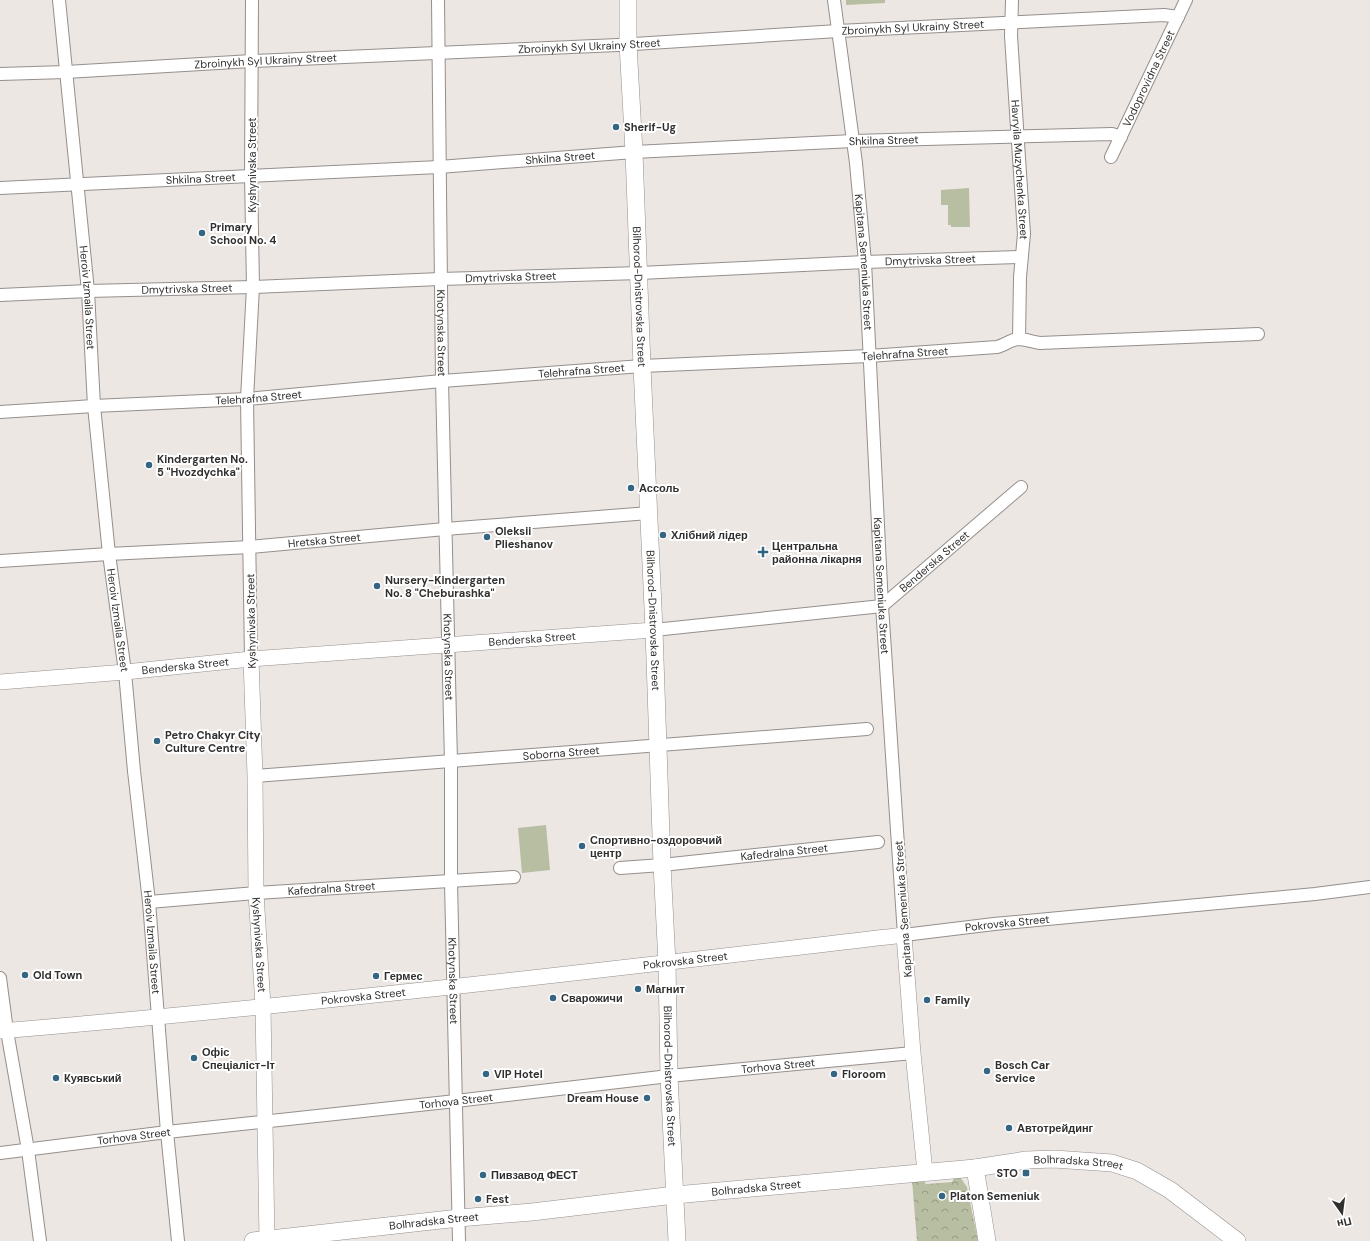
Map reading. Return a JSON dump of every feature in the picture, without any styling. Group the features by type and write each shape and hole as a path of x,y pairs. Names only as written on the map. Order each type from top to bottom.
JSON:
{"main road":[{"name":"Bilhorod-Dnistrovska Street","path":"628,0 628,44 640,273 642,366 654,630 677,1241"},
{"name":"Bolhradska Street","path":"263,1240 458,1218 532,1212 675,1195 975,1168 1026,1160 1054,1158 1112,1163 1137,1171 1170,1190 1237,1241"},
{"path":"975,1168 987,1241"}],"street":[{"name":"Heroiv Izmaila Street","path":"59,0 88,290 94,406 109,554 125,672 134,771 149,902 167,1132 178,1241"},
{"name":"Kyshynivska Street","path":"252,0 251,175 253,287 247,399 256,893 263,1006 265,1122 263,1240"},
{"name":"Khotynska Street","path":"438,0 444,529 451,762 450,882 459,1241"},
{"name":"Kapitana Semeniuka Street","path":"834,0 856,163 865,262 882,606 904,935 913,1053 925,1172"},
{"name":"Havryila Muzychenka Street","path":"1012,0 1012,22 1010,36 1024,234 1020,277 1019,339"},
{"name":"Vodoprovidna Street","path":"1111,158 1186,0"},
{"name":"Zbroinykh Syl Ukrainy Street","path":"0,74 628,44 1012,22 1164,15 1178,17"},
{"name":"Shkilna Street","path":"0,188 439,167 634,152 853,141 1112,134 1121,137"},
{"name":"Dmytrivska Street","path":"0,295 88,290 253,287 440,279 640,273 865,262 1022,257"},
{"path":"1019,339 1040,343 1258,334"},
{"name":"Telehrafna Street","path":"0,412 247,399 442,381 642,366 869,356 997,347 1019,339"},
{"name":"Benderska Street","path":"0,682 251,660 654,630 882,606 1021,487"},
{"name":"Hretska Street","path":"0,561 250,547 444,529 649,513"},
{"name":"Soborna Street","path":"255,776 868,729"},
{"name":"Kafedralna Street","path":"620,868 662,865 878,842"},
{"name":"Kafedralna Street","path":"149,902 256,893 514,877"},
{"name":"Pokrovska Street","path":"3,1031 158,1017 667,963 994,924 1308,895 1370,887"},
{"path":"0,978 3,1031 28,1150 40,1241"},
{"name":"Torhova Street","path":"0,1154 167,1132 670,1076 913,1053"}],"green space":[{"path":"846,0 885,0 885,3 846,5"},
{"path":"969,188 970,227 951,227 951,225 948,225 948,205 941,205 941,190"},
{"path":"546,825 550,870 522,873 518,828"},
{"path":"955,1176 960,1177 967,1187 978,1241 917,1241 912,1180 922,1179 926,1184 952,1182"}],"place":[{"name":"Sherif-Ug","path":"616,127"},
{"name":"Primary School No. 4","path":"202,233"},
{"name":"Kindergarten No. 5 \"Hvozdychka\"","path":"149,465"},
{"name":"Ассоль","path":"631,488"},
{"name":"Хлібний лідер","path":"663,535"},
{"name":"Oleksii Plieshanov","path":"487,537"},
{"name":"Центральна районна лікарня","path":"763,552"},
{"name":"Nursery-Kindergarten No. 8 \"Cheburashka\"","path":"377,586"},
{"name":"Petro Chakyr City Culture Centre","path":"157,741"},
{"name":"Спортивно-оздоровчий центр","path":"582,846"},
{"name":"Old Town","path":"25,975"},
{"name":"Гермес","path":"376,976"},
{"name":"Магнит","path":"638,989"},
{"name":"Сварожичи","path":"553,998"},
{"name":"Family","path":"927,1000"},
{"name":"Офіс Спеціаліст-Іт","path":"194,1058"},
{"name":"Bosch Car Service","path":"987,1071"},
{"name":"VIP Hotel","path":"486,1074"},
{"name":"Floroom","path":"834,1074"},
{"name":"Куявський","path":"56,1078"},
{"name":"Dream House","path":"647,1098"},
{"name":"Автотрейдинг","path":"1009,1128"},
{"name":"STO","path":"1026,1173"},
{"name":"Пивзавод ФЕСТ","path":"483,1175"},
{"name":"Platon Semeniuk","path":"942,1196"},
{"name":"Fest","path":"478,1199"}]}
